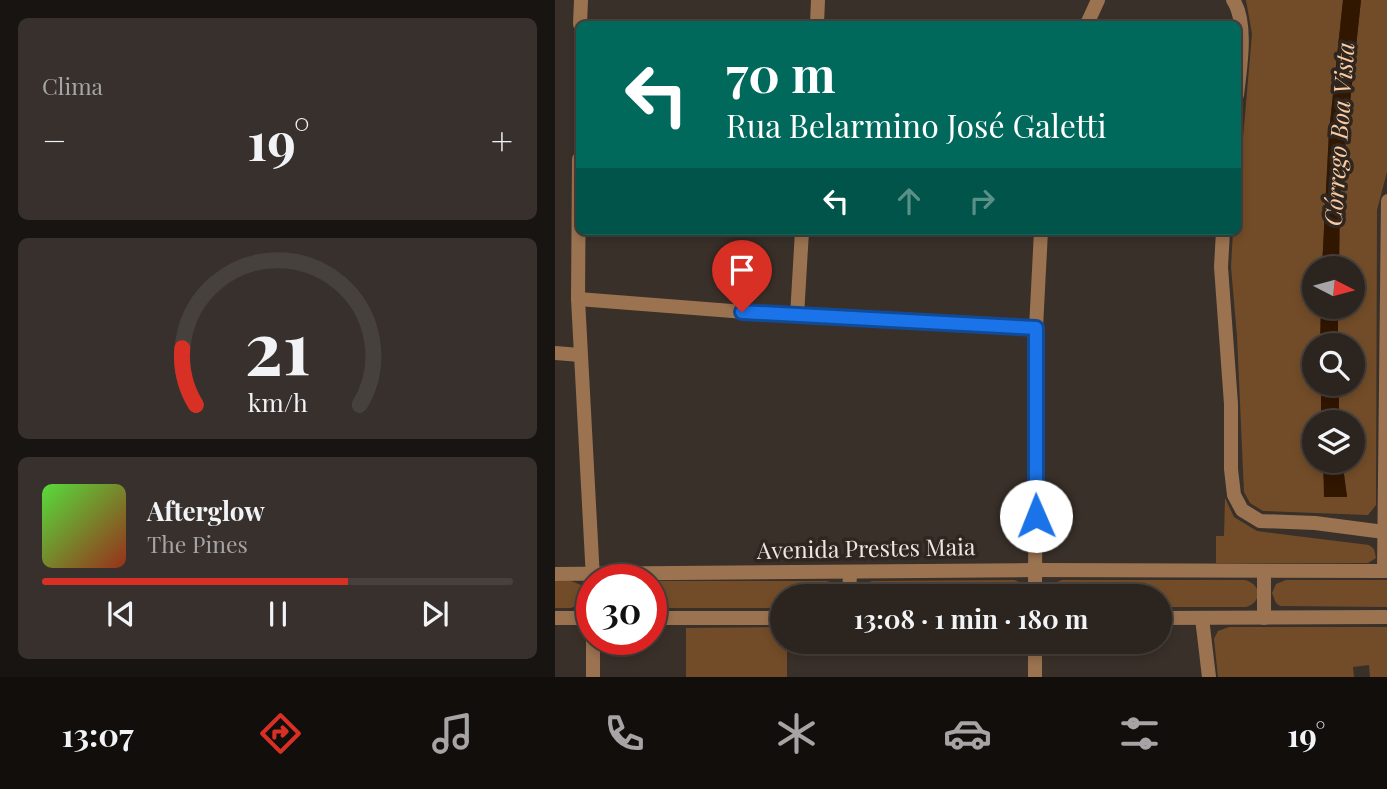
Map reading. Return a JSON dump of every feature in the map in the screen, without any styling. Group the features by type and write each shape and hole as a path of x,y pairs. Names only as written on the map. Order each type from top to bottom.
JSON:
{"street":[{"path":"581,0 581,21"},
{"path":"817,21 818,0"},
{"path":"1088,21 1097,0"},
{"path":"1233,0 1240,21"},
{"path":"1241,28 1241,46"},
{"path":"1386,571 1384,532 1387,201"},
{"path":"578,235 580,355 592,564"},
{"path":"797,316 802,235"},
{"path":"1036,584 1036,328 1041,235"},
{"path":"1223,235 1221,267 1231,404 1231,470 1234,495 1242,510 1260,521 1315,523 1384,532"},
{"path":"578,299 797,316 1036,328"},
{"path":"555,353 580,355"},
{"name":"Avenida Prestes Maia","path":"667,575 1037,570 1386,571"},
{"path":"1264,571 1264,618"},
{"path":"850,573 850,584"},
{"name":"Avenida Prestes Maia","path":"555,574 576,575"},
{"path":"1172,618 1387,617"},
{"path":"555,618 576,618"},
{"path":"667,618 770,618"},
{"path":"1202,618 1209,677"},
{"path":"1035,654 1035,677"},
{"path":"593,655 593,677"}],"shaded area":[{"path":"1246,0 1343,0 1329,132 1323,256 1302,256 1302,319 1321,319 1320,333 1302,333 1302,396 1321,396 1321,410 1302,410 1302,473 1324,473 1325,497 1347,496 1344,473 1365,473 1365,410 1339,410 1339,396 1365,396 1365,333 1338,333 1338,319 1365,319 1365,256 1339,256 1340,195 1361,0 1387,0 1387,172 1377,210 1376,505 1368,515 1263,511 1250,503 1244,492 1231,267 1233,235 1241,235 1241,160 1252,34"},
{"path":"1225,498 1234,517 1257,531 1369,545 1374,549 1376,558 1368,563 1216,563 1216,536 1224,536"},
{"path":"1014,580 1024,584 864,584 872,581"},
{"path":"1062,580 1245,580 1255,585 1258,594 1255,602 1246,607 1172,607 1172,584 1052,584"},
{"path":"1286,580 1387,580 1387,607 1280,606 1272,593 1276,584"},
{"path":"555,581 576,583 576,606 555,608"},
{"path":"667,581 827,581 834,584 770,584 770,608 667,608"},
{"path":"770,627 770,654 787,654 787,677 686,677 686,628"},
{"path":"1229,627 1387,627 1387,677 1370,677 1369,665 1353,667 1354,677 1218,677 1214,639 1218,631"}],"water":[{"name":"Córrego Boa Vista","path":"1343,0 1361,0 1340,195 1339,256 1323,256 1329,132"},
{"path":"1321,319 1338,319 1338,333 1320,333"},
{"path":"1321,396 1339,396 1339,410 1321,410"},
{"path":"1323,473 1344,473 1347,497 1324,497"}],"route":[{"path":"742,312 1036,328 1036,516"}]}
